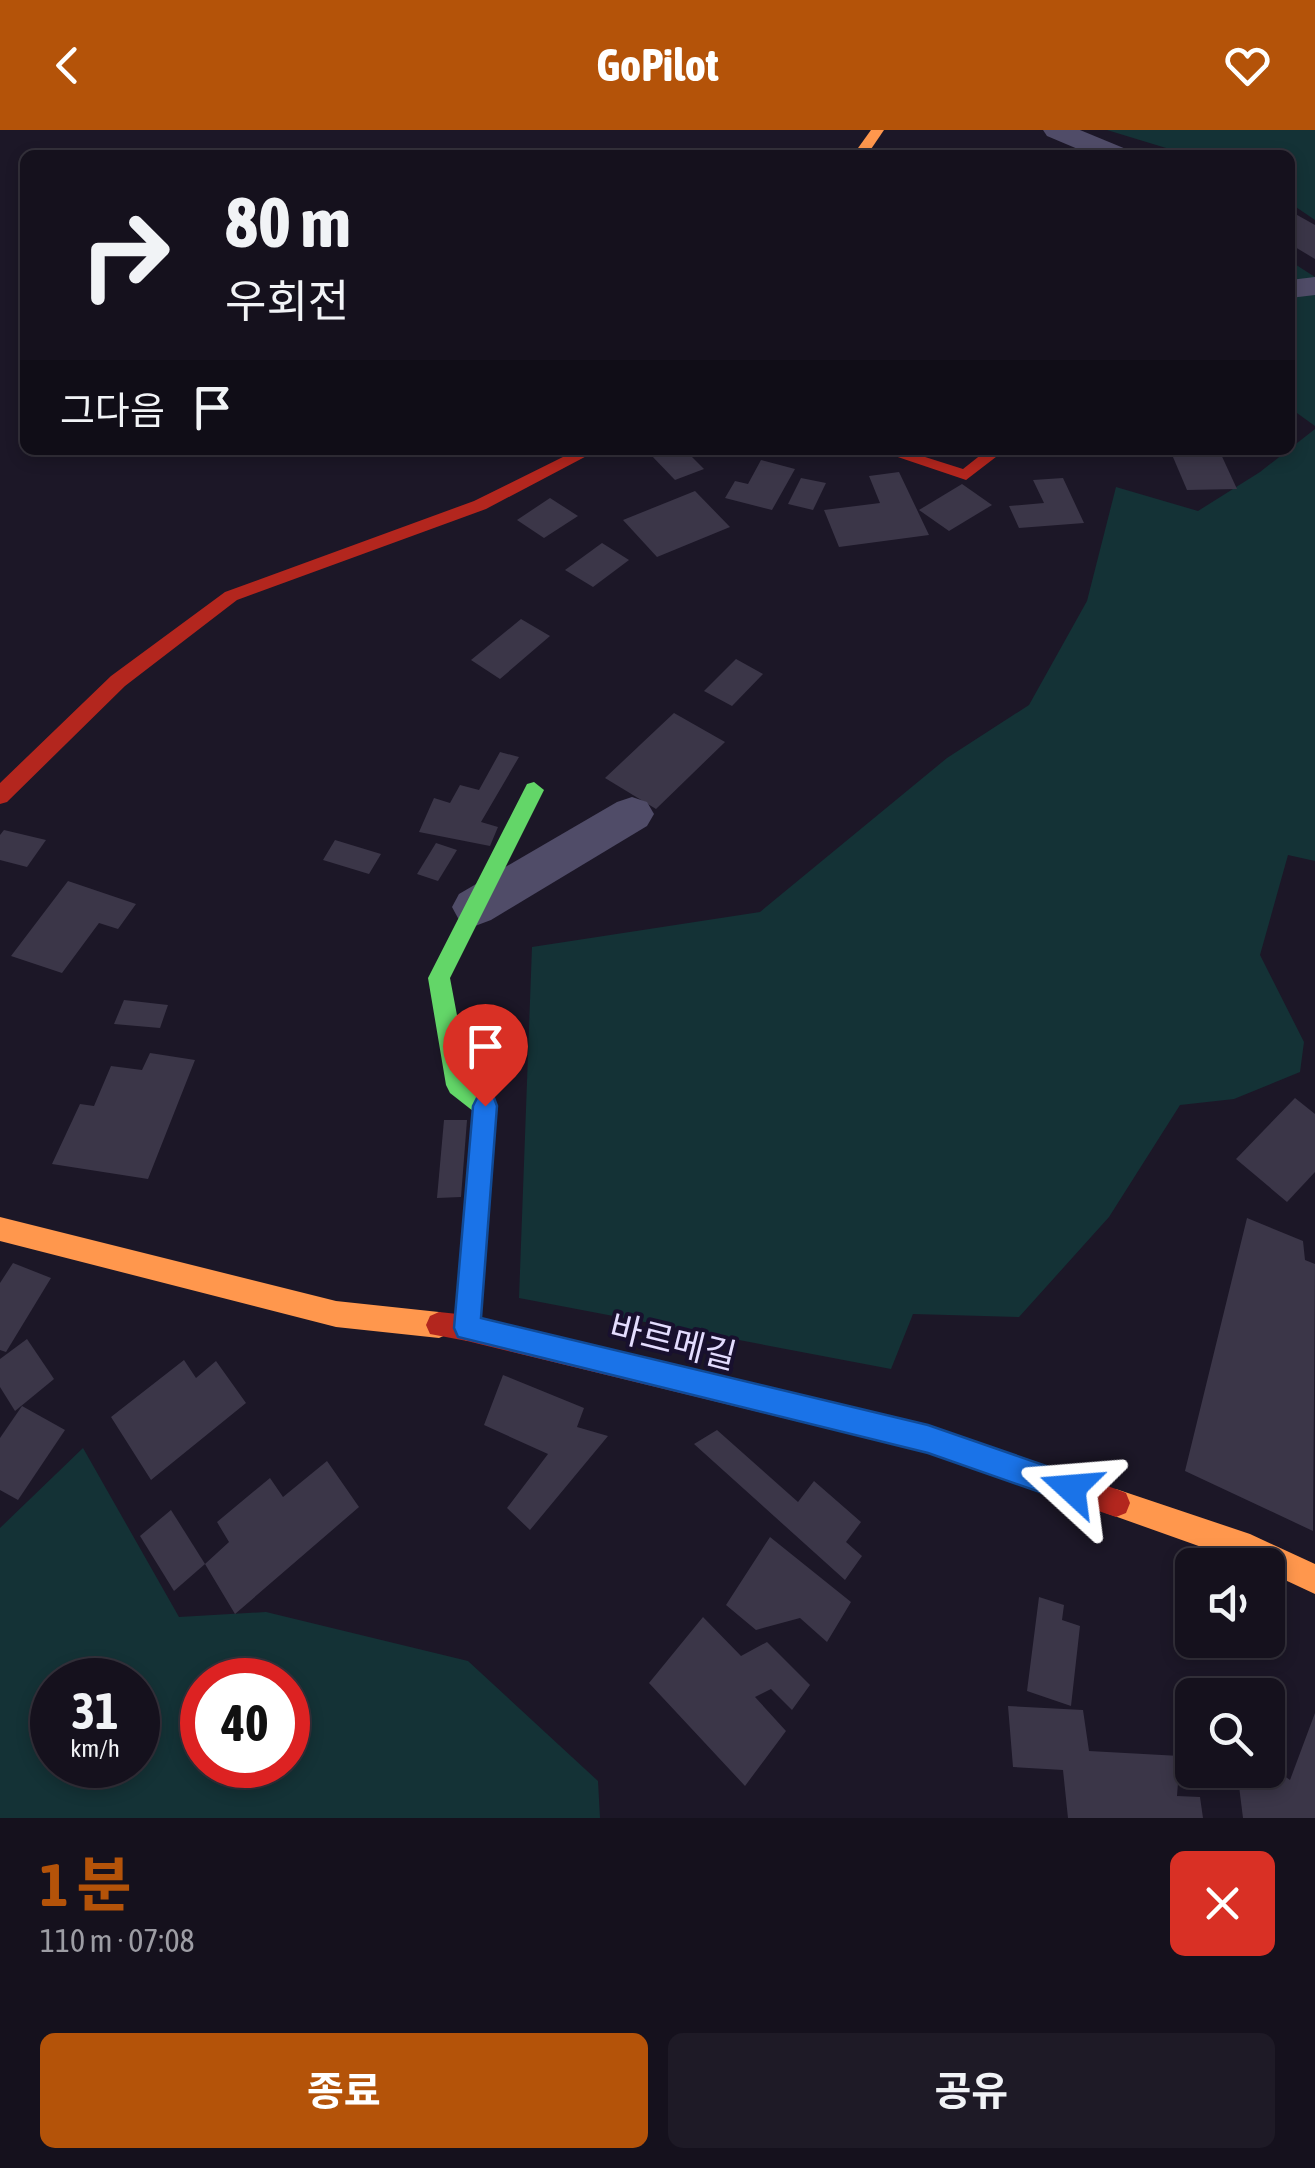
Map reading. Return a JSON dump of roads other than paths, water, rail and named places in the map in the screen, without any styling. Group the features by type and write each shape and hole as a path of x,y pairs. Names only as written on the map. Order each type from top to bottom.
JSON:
{"street":[{"path":"1057,130 1104,150"},
{"path":"0,796 118,681 231,596 480,505 580,455"},
{"path":"901,455 966,475 991,455"},
{"path":"467,1328 485,1106 458,1085 439,978 534,790"},
{"path":"475,907 632,814"},
{"name":"바르메길","path":"0,1228 336,1314 467,1328 928,1439 1250,1550 1315,1579"}]}
